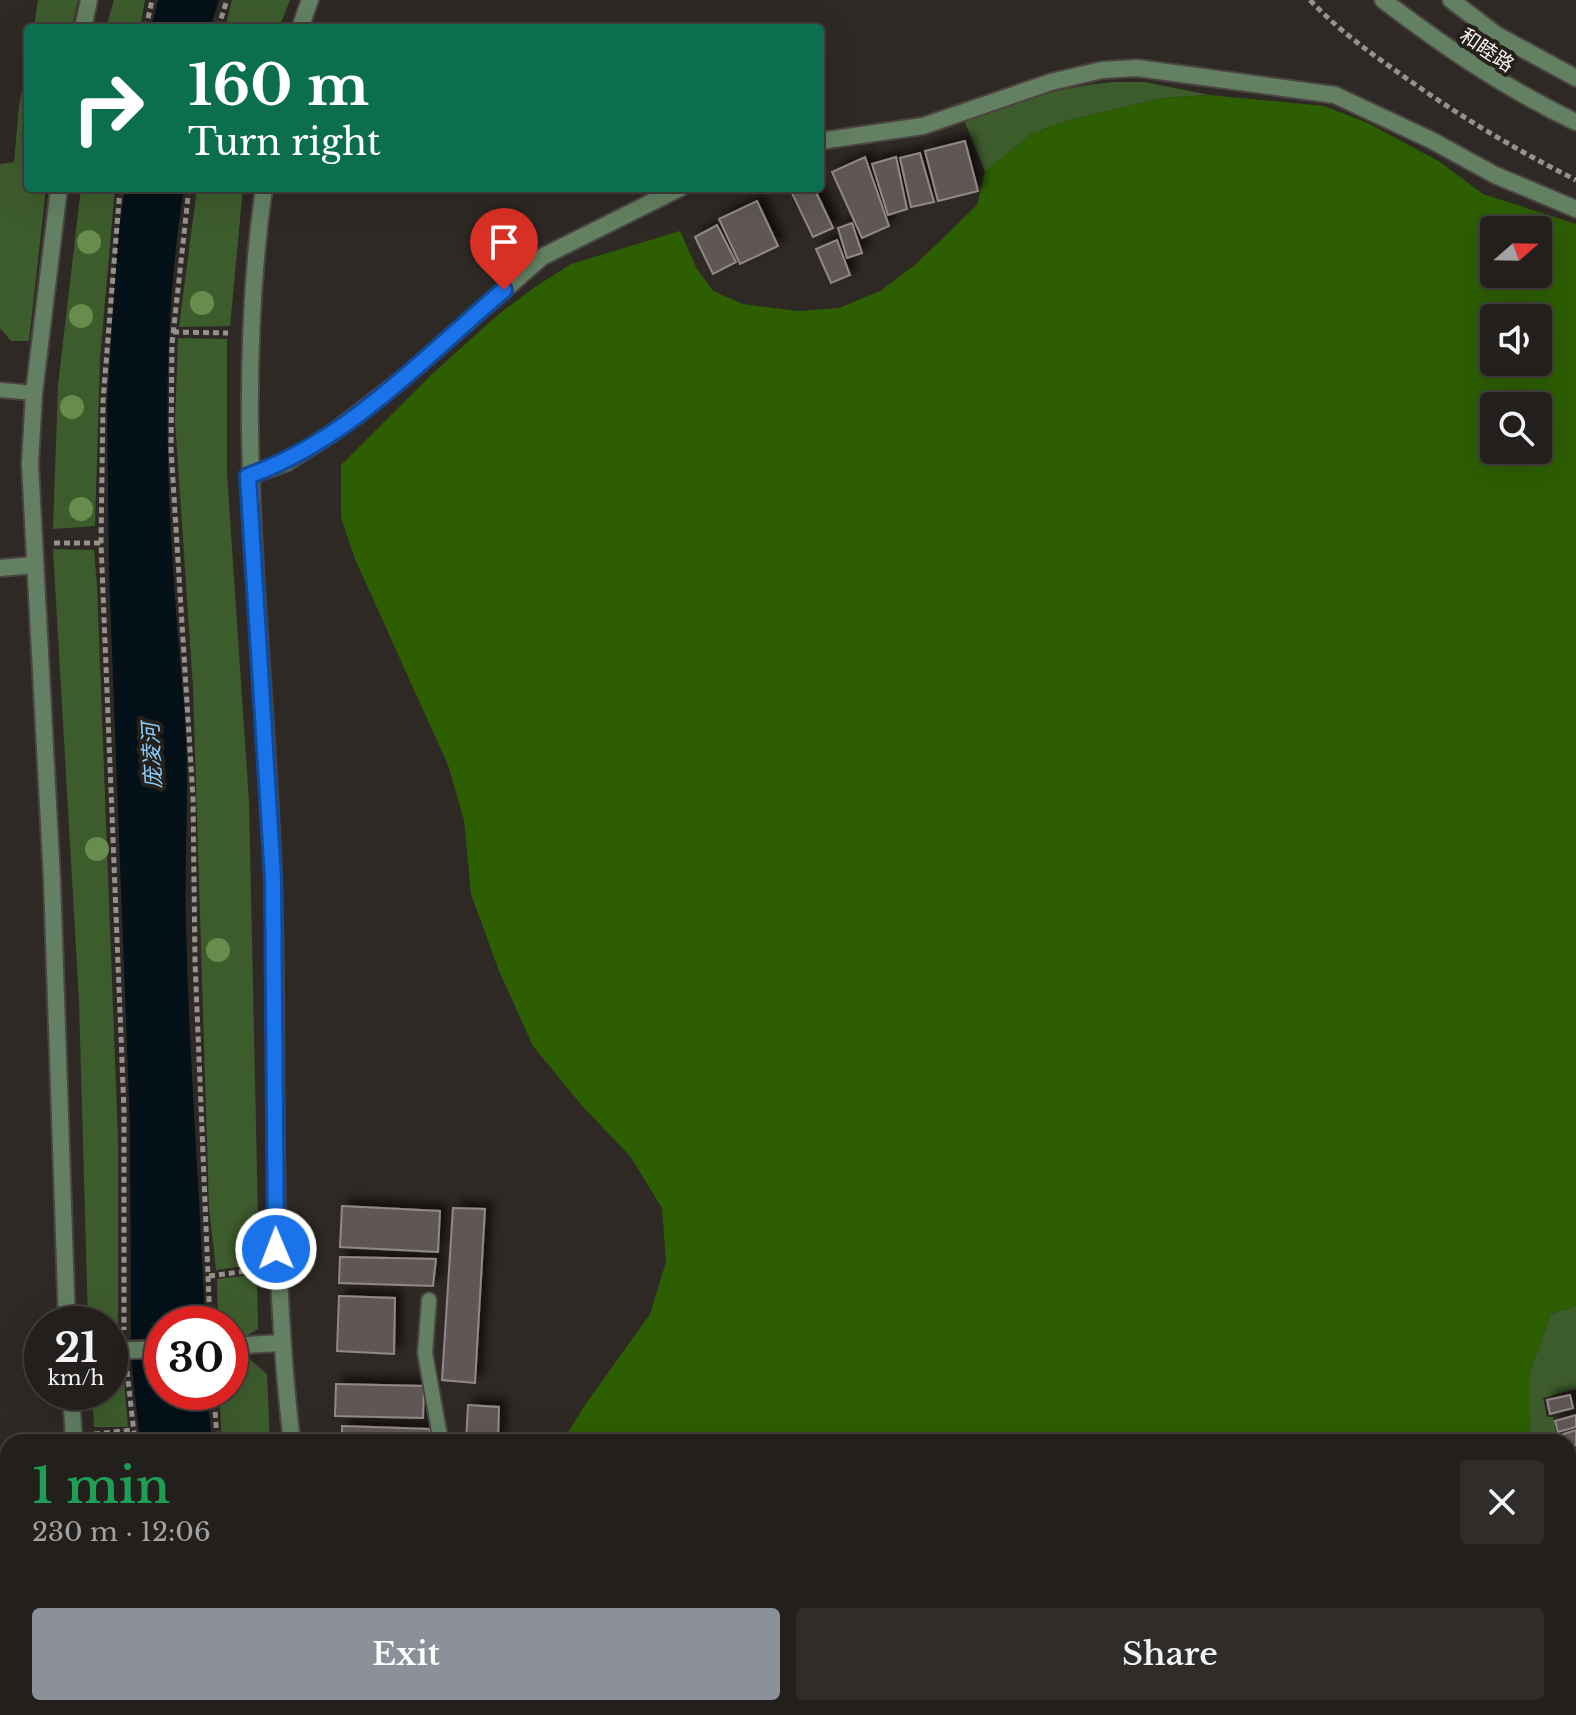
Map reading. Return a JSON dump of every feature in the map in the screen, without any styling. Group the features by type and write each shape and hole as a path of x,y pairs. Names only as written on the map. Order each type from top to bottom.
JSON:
{"street":[{"path":"84,24 89,0"},
{"path":"301,24 310,0"},
{"name":"和睦路","path":"1383,0 1521,96 1576,122"},
{"name":"和睦路","path":"1451,0 1497,35 1576,78"},
{"path":"824,140 923,126 1051,82 1102,70 1137,68 1335,95 1431,140 1495,175 1576,209"},
{"path":"59,192 34,393 30,464 52,880 66,1306"},
{"path":"264,192 251,333 248,476 273,878 276,1269 291,1434"},
{"path":"248,476 286,463 334,432 405,377 542,257 672,192"},
{"path":"0,568 33,565"},
{"path":"248,1345 281,1343"},
{"path":"75,1410 79,1434"}],"lane":[{"path":"0,390 34,393"},
{"path":"429,1300 425,1353 440,1434"}],"path":[{"path":"147,24 152,0"},
{"path":"219,24 227,0"},
{"path":"1310,0 1367,52 1454,112 1512,149 1576,180"},
{"path":"120,192 103,401 101,543 124,1111 125,1306"},
{"path":"189,192 173,332 172,497 193,798 195,961 210,1306"},
{"path":"173,332 227,333"},
{"path":"46,543 101,543"},
{"path":"209,1276 258,1270"},
{"path":"128,1384 134,1434"},
{"path":"215,1410 217,1434"},
{"path":"106,1434 133,1430"}],"green space":[{"path":"38,0 78,0 73,24 35,24"},
{"path":"114,0 145,0 141,24 107,24"},
{"path":"232,0 290,0 281,24 226,24"},
{"path":"24,79 24,192 46,192 29,341 11,341 0,328 0,164 14,162"},
{"path":"1115,82 1145,82 1209,95 1163,98 1073,119 1033,133 985,171 964,120 1038,96"},
{"path":"1209,95 1324,106 1368,123 1440,162 1483,194 1551,216 1480,216 1480,288 1552,288 1552,216 1576,224 1576,1306 1551,1314 1530,1372 1530,1434 567,1434 650,1314 666,1262 662,1208 630,1156 583,1107 533,1046 499,971 471,894 464,820 448,765 355,559 341,518 341,465 431,375 500,313 571,264 680,231 697,269 713,291 743,304 798,311 839,308 880,291 915,265 977,205 985,171 1033,133 1073,119 1163,98"},
{"path":"81,192 115,192 100,359 95,526 53,529 58,385"},
{"path":"196,192 243,192 230,326 179,327"},
{"path":"178,338 227,339 227,474 249,801 259,1264 216,1270 209,1207 193,688 175,420"},
{"path":"53,549 94,550 118,1140 118,1306 88,1306 79,1001"},
{"path":"257,1274 258,1329 248,1335 248,1306 218,1306 217,1279"},
{"path":"1576,1306 1576,1389 1543,1398 1547,1417 1553,1417 1556,1434 1530,1434 1530,1372 1551,1314"},
{"path":"248,1357 267,1374 270,1434 222,1434 220,1410 248,1410"},
{"path":"93,1410 127,1410 128,1427 94,1427"}],"water":[{"path":"158,0 219,0 211,24 152,24"},
{"name":"庞凌河","path":"124,192 184,192 170,315 168,442 173,568 187,753 187,975 204,1306 144,1306 144,1339 131,1339 130,1128 109,573 107,405 117,244"},
{"path":"131,1358 144,1358 144,1410 209,1410 211,1434 139,1434"}],"building":[{"path":"965,141 978,191 938,201 925,151"},
{"path":"920,153 934,202 911,207 900,158"},
{"path":"865,157 889,226 862,238 832,172"},
{"path":"896,157 907,209 888,215 872,164"},
{"path":"791,192 816,192 833,228 813,237"},
{"path":"757,201 778,246 740,264 719,219"},
{"path":"852,223 862,253 847,258 838,228"},
{"path":"717,225 736,262 713,274 695,237"},
{"path":"837,240 850,275 831,283 816,249"},
{"path":"342,1206 440,1211 438,1252 340,1247"},
{"path":"453,1208 485,1209 475,1383 442,1380"},
{"path":"340,1257 436,1259 433,1286 339,1283"},
{"path":"339,1296 395,1298 394,1354 337,1351"},
{"path":"336,1384 424,1386 423,1418 335,1416"},
{"path":"1570,1395 1573,1408 1550,1414 1547,1400"},
{"path":"468,1405 499,1407 498,1434 466,1434"},
{"path":"1576,1415 1576,1427 1558,1432 1555,1421"},
{"path":"342,1426 430,1429 430,1434 342,1434"}],"route":[{"path":"276,1249 273,878 248,476 286,463 334,432 405,377 504,290"}]}
